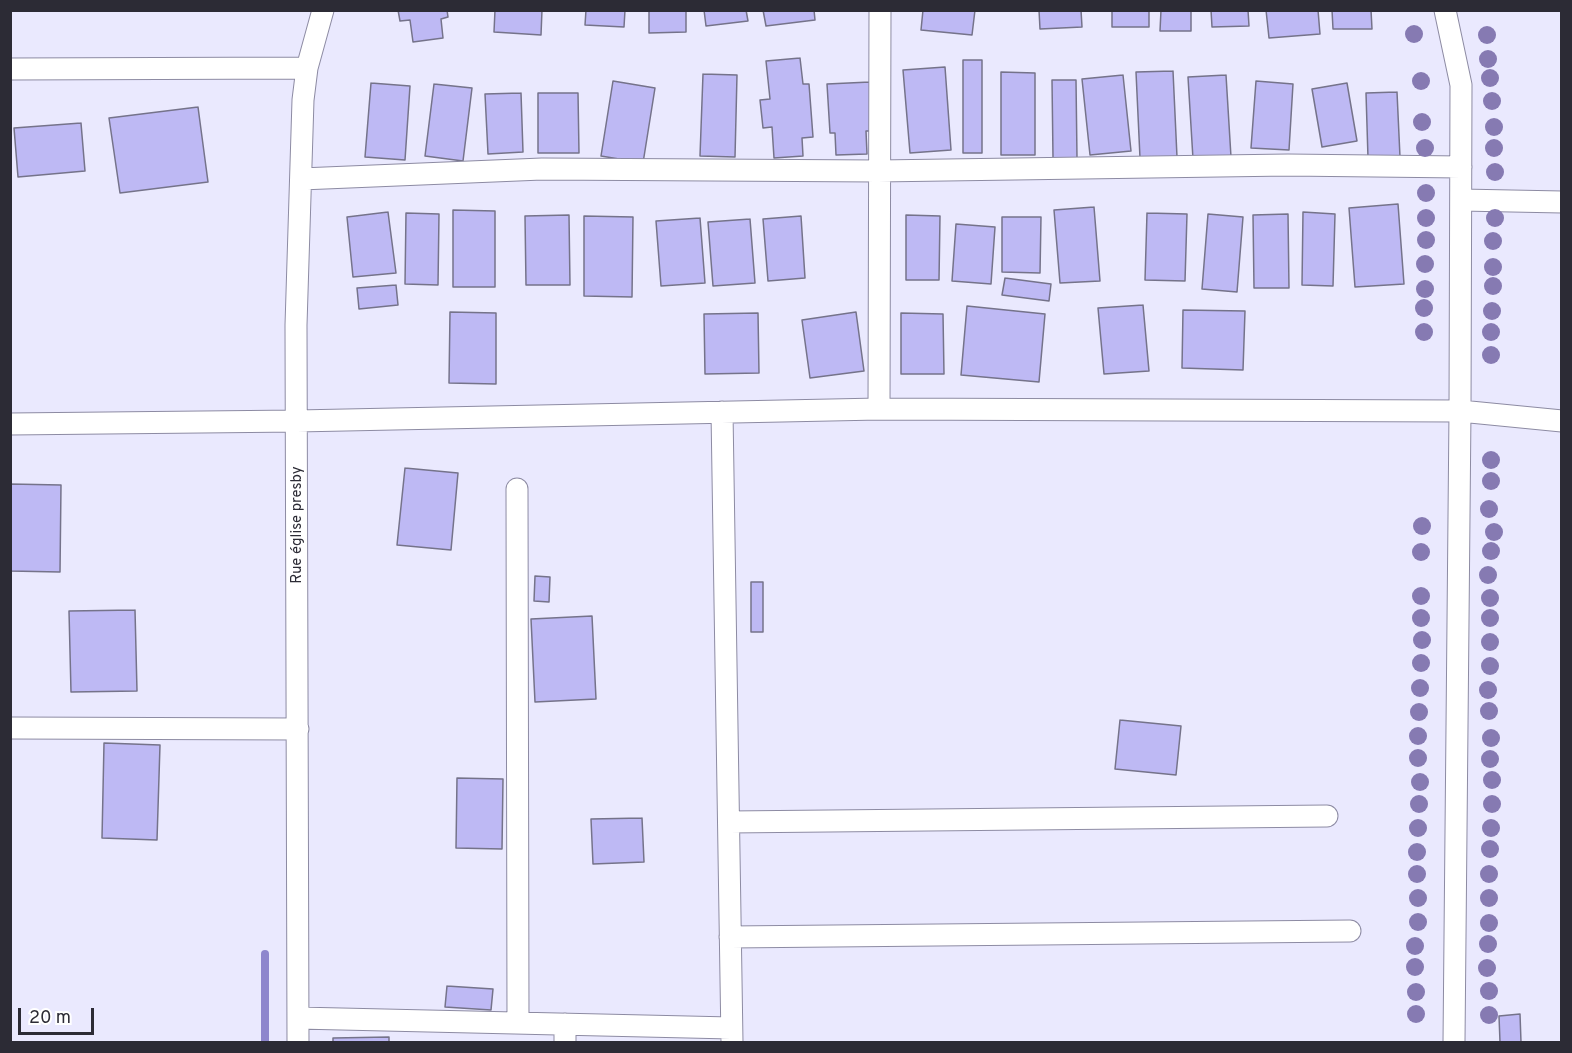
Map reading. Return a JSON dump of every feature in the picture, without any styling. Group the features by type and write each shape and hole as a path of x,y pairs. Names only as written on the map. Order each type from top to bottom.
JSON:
{"street":[{"name":"Rue église presby","path":"298,1042 296,325 303,100 307,68 323,10"},
{"path":"879,409 880,10"},
{"path":"1445,10 1461,85 1454,1042"},
{"path":"10,69 307,68"},
{"path":"301,179 542,169 878,171 1288,165 1461,167"},
{"path":"1461,200 1562,202"},
{"path":"10,424 297,421 879,409 1460,411 1562,421"},
{"path":"298,1018 518,1023 565,1033 732,1035 722,412"},
{"path":"517,489 518,1023"},
{"path":"10,728 298,729"},
{"path":"729,822 1327,816"},
{"path":"730,937 1350,932"}],"building":[{"path":"398,10 447,10 448,17 441,19 443,38 413,42 410,20 400,21"},
{"path":"495,10 542,10 541,35 494,32"},
{"path":"586,10 625,10 624,27 585,25"},
{"path":"649,10 686,10 686,32 649,33"},
{"path":"704,10 746,10 748,21 706,26"},
{"path":"763,10 814,10 815,20 766,26"},
{"path":"923,10 975,10 972,35 921,30"},
{"path":"1039,10 1081,10 1082,27 1040,29"},
{"path":"1112,10 1149,10 1149,27 1112,27"},
{"path":"1161,10 1191,10 1191,31 1160,31"},
{"path":"1211,10 1248,10 1249,26 1212,27"},
{"path":"1266,10 1318,10 1320,34 1269,38"},
{"path":"1332,10 1371,10 1372,29 1333,29"},
{"path":"800,58 803,84 809,84 813,137 802,138 803,156 774,158 772,127 763,128 760,100 770,99 766,61"},
{"path":"963,60 982,60 982,153 963,153"},
{"path":"945,67 951,150 910,153 903,70"},
{"path":"1173,71 1177,157 1140,158 1136,72"},
{"path":"1001,72 1035,73 1035,155 1001,155"},
{"path":"703,74 737,75 735,157 700,156"},
{"path":"1123,75 1131,151 1090,155 1082,79"},
{"path":"1226,75 1231,157 1193,159 1188,77"},
{"path":"1052,80 1076,80 1077,158 1053,158"},
{"path":"613,81 655,88 643,163 601,156"},
{"path":"1256,81 1293,84 1289,150 1251,148"},
{"path":"870,82 873,131 866,131 867,154 836,155 835,133 830,133 827,84"},
{"path":"371,83 410,86 405,160 365,157"},
{"path":"1347,83 1357,141 1322,147 1312,89"},
{"path":"434,84 472,88 463,161 425,156"},
{"path":"1397,92 1400,157 1368,158 1366,93"},
{"path":"521,93 523,152 488,154 485,94"},
{"path":"538,93 578,93 579,153 538,153"},
{"path":"198,107 208,182 120,193 109,118"},
{"path":"81,123 85,171 18,177 14,128"},
{"path":"1398,204 1404,284 1355,287 1349,208"},
{"path":"1094,207 1100,281 1060,283 1054,210"},
{"path":"453,210 495,211 495,287 453,287"},
{"path":"388,212 396,273 353,277 347,217"},
{"path":"1303,212 1335,214 1333,286 1302,285"},
{"path":"406,213 439,214 438,285 405,284"},
{"path":"1147,213 1187,214 1185,281 1145,280"},
{"path":"1208,214 1243,217 1237,292 1202,289"},
{"path":"1288,214 1289,288 1254,288 1253,215"},
{"path":"569,215 570,285 526,285 525,216"},
{"path":"906,215 940,216 939,280 906,280"},
{"path":"584,216 633,217 632,297 584,296"},
{"path":"801,216 805,278 768,281 763,219"},
{"path":"1002,217 1041,217 1040,273 1002,272"},
{"path":"700,218 705,283 661,286 656,221"},
{"path":"750,219 755,283 713,286 708,222"},
{"path":"956,224 995,227 991,284 952,281"},
{"path":"1005,278 1051,284 1049,301 1002,295"},
{"path":"396,285 398,305 359,309 357,288"},
{"path":"1143,305 1149,371 1104,374 1098,308"},
{"path":"967,306 1045,314 1039,382 961,375"},
{"path":"1183,310 1245,311 1243,370 1182,368"},
{"path":"450,312 496,313 496,384 449,383"},
{"path":"856,312 864,371 810,378 802,320"},
{"path":"758,313 759,373 705,374 704,314"},
{"path":"901,313 943,314 944,374 901,374"},
{"path":"405,468 458,473 451,550 397,545"},
{"path":"10,484 61,485 60,572 10,571"},
{"path":"535,576 550,577 549,602 534,601"},
{"path":"751,582 763,582 763,632 751,632"},
{"path":"135,610 137,691 71,692 69,611"},
{"path":"592,616 596,699 535,702 531,619"},
{"path":"1120,720 1181,726 1176,775 1115,769"},
{"path":"104,743 160,745 157,840 102,838"},
{"path":"457,778 503,779 502,849 456,848"},
{"path":"642,818 644,862 593,864 591,819"},
{"path":"447,986 493,989 491,1010 445,1007"},
{"path":"1520,1014 1521,1042 1500,1042 1499,1016"},
{"path":"389,1037 389,1042 333,1042 333,1038"}],"waterway":[{"path":"265,954 265,1042"}]}
